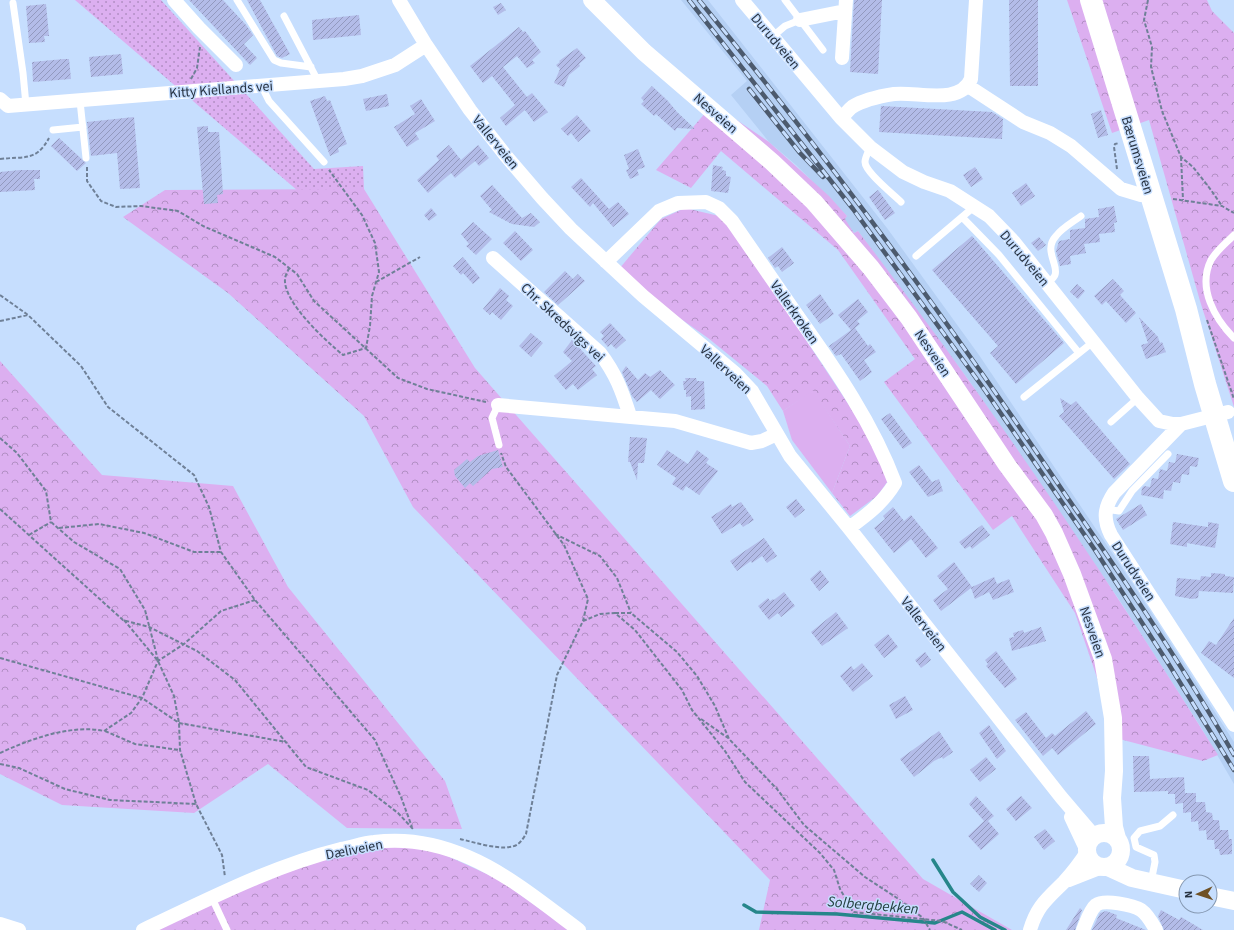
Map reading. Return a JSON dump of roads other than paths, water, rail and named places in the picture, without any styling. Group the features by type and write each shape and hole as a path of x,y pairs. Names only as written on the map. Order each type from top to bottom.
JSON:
{"main road":[{"name":"Bærumsveien","path":"1091,0 1196,312 1205,348 1234,433"},
{"name":"Bærumsveien","path":"1225,409 1234,481"}],"street":[{"path":"174,0 198,28 236,65"},
{"name":"Vallerveien","path":"399,0 426,45 470,110 506,156 572,229 606,262 669,320 735,373 752,391 790,456 849,528 1061,797 1090,831 1097,835"},
{"name":"Nesveien","path":"592,0 644,52 772,162 829,220 871,268 909,318 1008,465 1044,515 1054,533 1072,574 1103,659 1113,718 1114,756 1112,798 1114,827 1112,857"},
{"name":"Durudveien","path":"742,0 841,118 870,147 903,172 924,182 950,191 989,216 1014,242 1138,398 1159,421 1181,424 1225,409"},
{"path":"841,118 852,107 869,100 894,94 935,96 961,91 968,86 971,79 976,0"},
{"path":"800,20 846,6 842,58"},
{"name":"Kitty Kiellands vei","path":"3,104 26,105 344,79 375,72 394,65 426,45"},
{"path":"968,86 1023,122 1050,133 1071,146 1116,186 1127,192 1141,195"},
{"name":"Vallerkroken","path":"606,262 659,211 678,202 706,202 719,208 732,221 821,350 857,406 878,443 889,467 895,483 887,496 876,508 849,528"},
{"name":"Chr. Skredsvigs vei","path":"493,258 600,353 612,368 620,384 630,416"},
{"path":"498,405 675,421 751,443 762,441 777,434"},
{"path":"1106,510 1114,493 1181,424"},
{"name":"Durudveien","path":"1106,510 1106,524 1110,535 1234,725"},
{"name":"Vallerveien","path":"1061,797 1087,852"},
{"name":"Nesveien","path":"1097,835 1112,798"},
{"path":"1030,930 1034,916 1049,895 1063,882 1087,852 1091,839 1104,833 1111,834 1112,857 1123,875 1178,888"},
{"name":"Dæliveien","path":"143,930 227,890 286,866 328,852 374,842 417,842 462,854 501,874 579,930"},
{"path":"1087,852 1090,859 1095,864 1112,857"},
{"path":"1063,882 1112,857"},
{"path":"1218,898 1234,901"},
{"path":"1083,930 1095,906 1099,903 1125,904 1142,911 1156,930"},
{"path":"0,924 19,930"}],"lane":[{"path":"237,0 274,60 281,63 311,67"},
{"path":"784,0 823,50"},
{"path":"13,2 26,105"},
{"path":"284,16 318,81"},
{"path":"772,37 785,26 800,20"},
{"path":"261,85 269,101 324,162"},
{"path":"80,101 86,158"},
{"path":"54,130 83,127"},
{"path":"870,147 865,161 866,166 870,173 901,202"},
{"path":"916,256 975,206"},
{"path":"1047,284 1055,276 1056,271 1051,248 1053,240 1056,235 1081,216"},
{"path":"962,217 999,255 1080,353"},
{"path":"1234,235 1212,260 1206,277 1207,292 1218,319 1234,338"},
{"path":"1024,397 1093,342"},
{"path":"1111,422 1138,398"},
{"path":"498,405 492,418 499,445"},
{"path":"1106,510 1119,511 1132,491 1168,454"},
{"path":"1145,881 1155,862 1154,855 1136,847 1134,838 1140,831 1160,826 1173,815"},
{"path":"212,898 227,930"}],"waterway":[{"name":"Solbergbekken","path":"933,860 953,892 980,917 1005,930"},
{"name":"Solbergbekken","path":"744,905 756,912 837,914 935,923 962,912 995,930"}],"railway":[{"path":"689,0 853,209 984,389 1095,550 1168,663 1234,770"},
{"path":"699,0 795,121 889,244 1024,433 1153,624 1195,689 1234,755"},
{"path":"749,89 800,153 823,177"}]}
